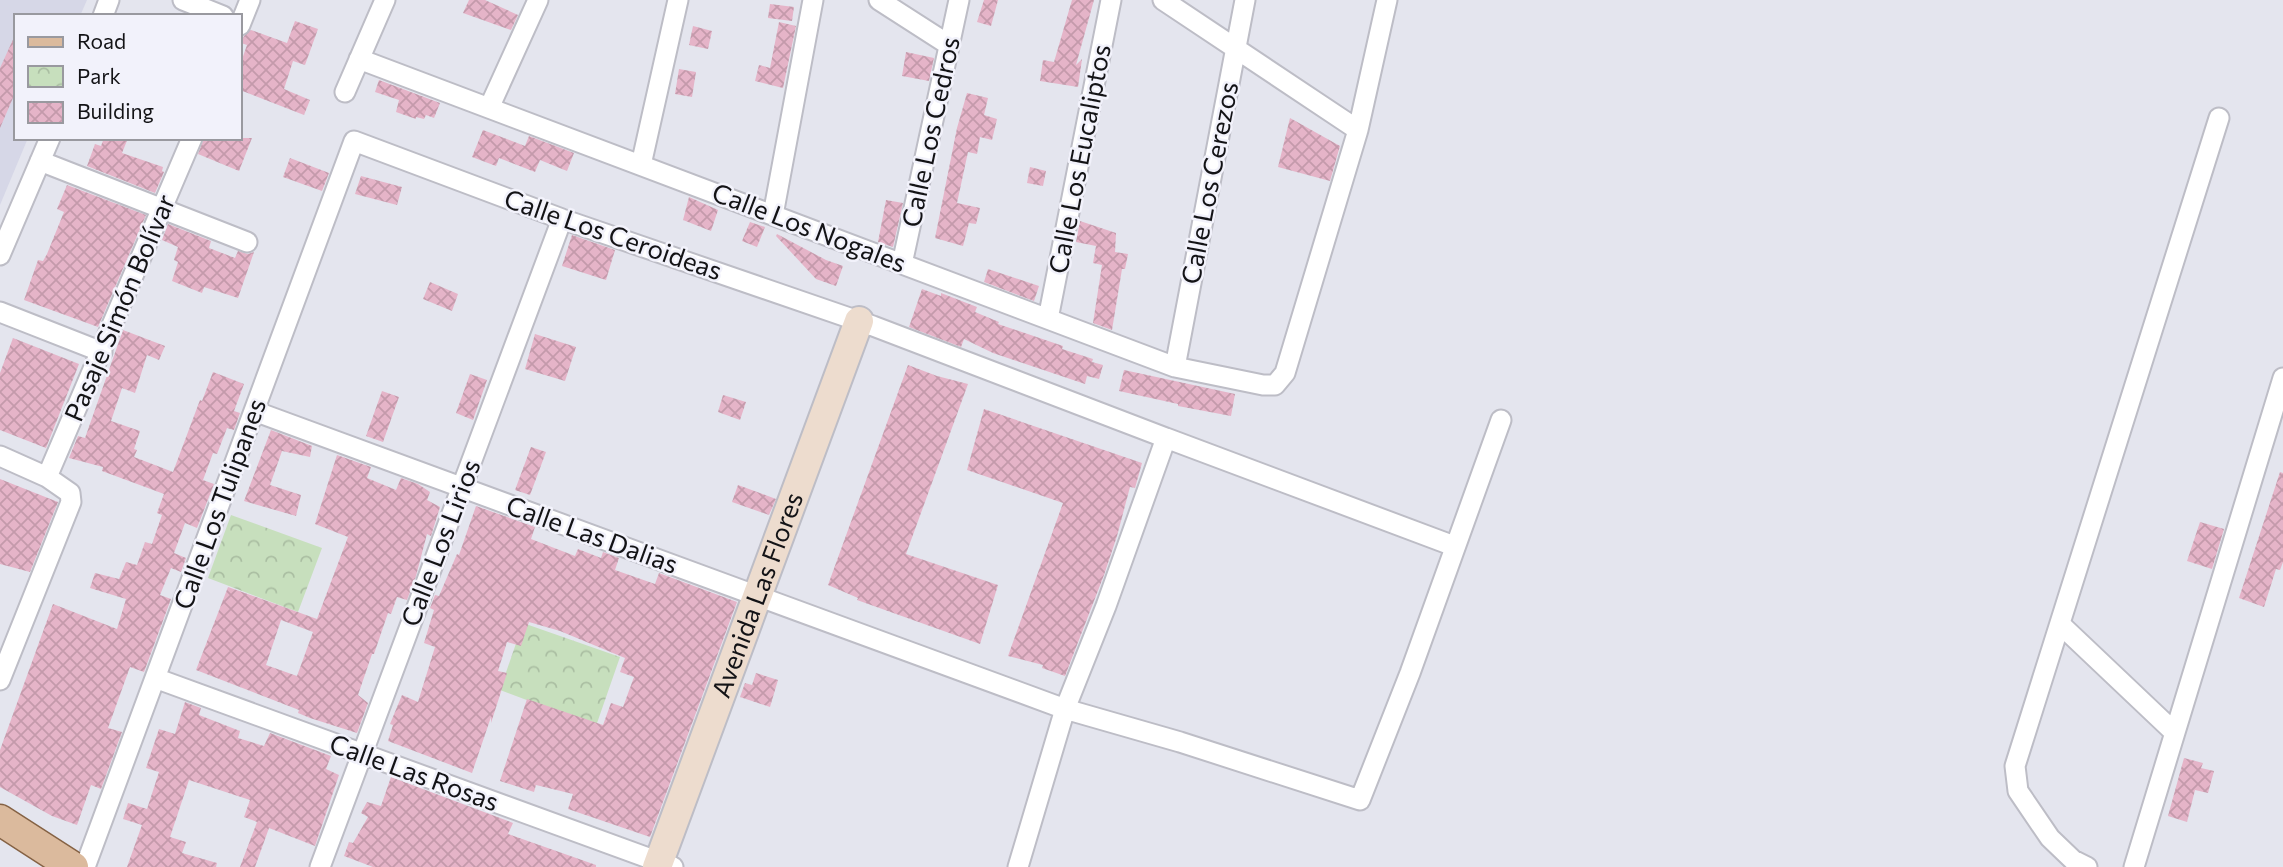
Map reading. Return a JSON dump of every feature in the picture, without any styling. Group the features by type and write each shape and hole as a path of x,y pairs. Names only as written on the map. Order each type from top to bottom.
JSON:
{"main road":[{"path":"0,820 74,867"}],"street":[{"path":"183,0 218,14"},
{"path":"242,18 250,0"},
{"path":"345,92 385,0"},
{"path":"489,108 538,0"},
{"path":"640,165 678,0"},
{"path":"773,215 813,0"},
{"path":"879,0 950,45"},
{"name":"Calle Los Cedros","path":"902,264 959,0"},
{"name":"Calle Los Eucaliptos","path":"1048,319 1111,0"},
{"path":"1163,0 1358,130 1387,0"},
{"name":"Calle Los Cerezos","path":"1175,367 1245,0"},
{"name":"Calle Los Nogales","path":"359,59 1175,367 1263,385 1275,385 1285,373 1358,130"},
{"path":"2087,867 2073,860 2050,838 2018,791 2015,766 2219,118"},
{"path":"0,255 49,140"},
{"name":"Pasaje Simón Bolívar","path":"47,477 191,140"},
{"name":"Calle Los Ceroideas","path":"354,141 562,219 866,323 1454,546"},
{"name":"Calle Los Tulipanes","path":"85,867 354,141"},
{"path":"40,161 247,242"},
{"name":"Calle Los Lirios","path":"320,867 562,219"},
{"path":"0,312 102,352"},
{"name":"Avenida Las Flores","path":"665,866 866,323"},
{"path":"2134,867 2283,378"},
{"name":"Calle Las Dalias","path":"254,411 1065,709 1180,742 1360,800 1454,546"},
{"path":"1454,546 1501,420"},
{"path":"1018,867 1065,709 1106,606 1166,438"},
{"path":"0,456 47,477 70,494 71,502 0,680"},
{"path":"2060,624 2174,732"},
{"name":"Calle Las Rosas","path":"155,678 665,866"}],"shaded area":[{"path":"0,0 87,0 81,14 14,14 14,140 27,140 0,205"}],"green space":[{"path":"231,515 322,548 298,612 208,578"},
{"path":"523,623 620,657 596,726 500,690"}],"building":[{"path":"469,0 485,0 518,15 511,30 463,13"},
{"path":"984,0 998,0 991,26 977,22"},
{"path":"1072,0 1094,0 1076,65 1082,59 1078,87 1040,81 1043,60 1054,62"},
{"path":"770,4 794,7 792,21 768,18"},
{"path":"295,21 318,29 305,65 293,61 284,89 310,100 304,115 242,91 242,59 247,45 242,43 244,36 251,30 287,43"},
{"path":"779,22 796,26 783,88 755,81 759,65 770,68"},
{"path":"693,26 712,31 708,49 689,45"},
{"path":"14,37 14,96 0,128 0,68"},
{"path":"906,52 934,58 929,81 902,76"},
{"path":"679,69 696,72 692,97 675,94"},
{"path":"379,80 440,103 434,118 426,115 424,119 416,119 396,112 399,100 375,92"},
{"path":"967,93 988,98 984,115 997,119 992,140 980,137 977,154 968,152 957,203 980,208 976,224 969,223 963,246 935,238 957,128"},
{"path":"1290,118 1340,146 1330,181 1278,167"},
{"path":"483,130 525,146 529,136 574,153 567,171 540,160 535,172 499,158 496,166 472,157"},
{"path":"252,138 239,171 198,154 203,140"},
{"path":"103,140 127,140 122,153 163,167 164,172 155,193 87,166 95,144 101,146"},
{"path":"290,158 329,173 322,191 283,177"},
{"path":"1030,167 1046,171 1043,186 1027,183"},
{"path":"361,176 402,187 397,205 355,194"},
{"path":"67,185 146,215 98,327 24,300 38,260 43,261 47,254 64,212 57,209"},
{"path":"689,197 718,210 711,231 683,220"},
{"path":"886,200 903,203 893,247 878,242"},
{"path":"1080,221 1116,233 1115,252 1128,254 1125,269 1122,269 1112,330 1093,323 1102,265 1093,263 1096,246 1076,242"},
{"path":"750,222 765,227 757,247 742,241"},
{"path":"168,224 211,241 209,248 235,258 238,251 248,254 254,252 238,298 204,287 202,293 172,281 178,262 174,260 178,247 162,240"},
{"path":"777,234 843,266 836,286 816,279"},
{"path":"572,235 615,250 606,280 562,266"},
{"path":"988,269 1039,286 1034,301 984,282"},
{"path":"430,282 458,294 452,311 423,299"},
{"path":"922,289 941,296 941,293 977,307 975,312 999,322 998,324 1093,359 1092,362 1103,365 1099,379 1087,376 1085,384 993,353 964,339 961,347 909,327"},
{"path":"123,330 165,346 159,360 147,355 135,393 122,388 111,421 140,431 134,457 173,472 213,372 244,384 234,411 240,413 234,430 227,428 217,454 213,453 203,480 214,484 197,528 185,523 174,553 186,558 181,572 171,568 160,595 171,599 144,672 130,667 108,728 122,732 101,789 91,785 77,825 52,816 0,787 0,750 53,604 117,629 126,599 90,588 95,573 119,579 126,562 137,565 145,542 152,544 162,515 157,513 164,494 102,471 103,467 69,458 78,436 85,438"},
{"path":"535,334 576,347 565,381 525,369"},
{"path":"13,338 79,364 46,448 0,430 0,373"},
{"path":"908,365 968,384 906,554 998,585 980,644 857,600 858,598 828,585"},
{"path":"1124,370 1235,394 1231,416 1119,391"},
{"path":"470,374 487,380 473,420 456,413"},
{"path":"382,391 399,397 383,442 366,436"},
{"path":"723,395 746,402 740,420 718,412"},
{"path":"984,409 1142,463 1135,488 1130,487 1104,575 1065,676 1042,668 1043,665 1008,656 1063,503 967,470"},
{"path":"271,430 312,446 310,457 282,451 270,485 301,495 296,516 244,501"},
{"path":"531,447 546,452 530,495 515,490"},
{"path":"337,455 371,467 367,478 396,490 401,478 418,484 430,492 427,500 440,507 431,536 427,534 407,600 397,597 372,654 358,695 368,703 357,733 310,718 298,713 299,710 196,670 228,587 317,619 348,537 315,524","holes":["281,620 313,632 297,676 266,665"]},
{"path":"2280,472 2283,473 2283,562 2280,570 2276,569 2264,607 2239,598"},
{"path":"0,479 58,502 30,572 0,564"},
{"path":"738,485 776,499 769,515 732,502"},
{"path":"476,506 535,527 531,539 575,556 578,549 601,558 603,552 619,558 615,570 655,584 659,573 737,602 650,837 568,809 573,794 536,785 534,792 500,781 527,699 603,725 611,703 623,707 634,677 620,672 625,658 560,631 529,622 521,646 507,642 498,671 507,673 472,773 388,741 393,725 390,724 402,695 418,702 435,647 424,643 434,610 430,608 435,595 439,596 457,554 459,555"},
{"path":"2200,522 2224,529 2212,569 2187,561"},
{"path":"756,673 778,680 770,707 740,697 745,683 752,685"},
{"path":"185,702 201,708 199,715 240,731 238,738 264,746 270,733 331,756 326,769 339,775 315,846 269,828 255,867 240,867 257,822 244,817 250,800 189,780 170,837 186,842 182,853 217,863 216,867 127,867 142,825 123,819 128,803 147,809 159,772 146,768 159,729 175,734"},
{"path":"2184,758 2203,763 2201,768 2214,771 2208,793 2195,790 2187,822 2168,816"},
{"path":"391,777 513,823 508,834 596,867 373,867 344,856 349,842 353,843 368,817 361,813 367,802 381,806"}]}
